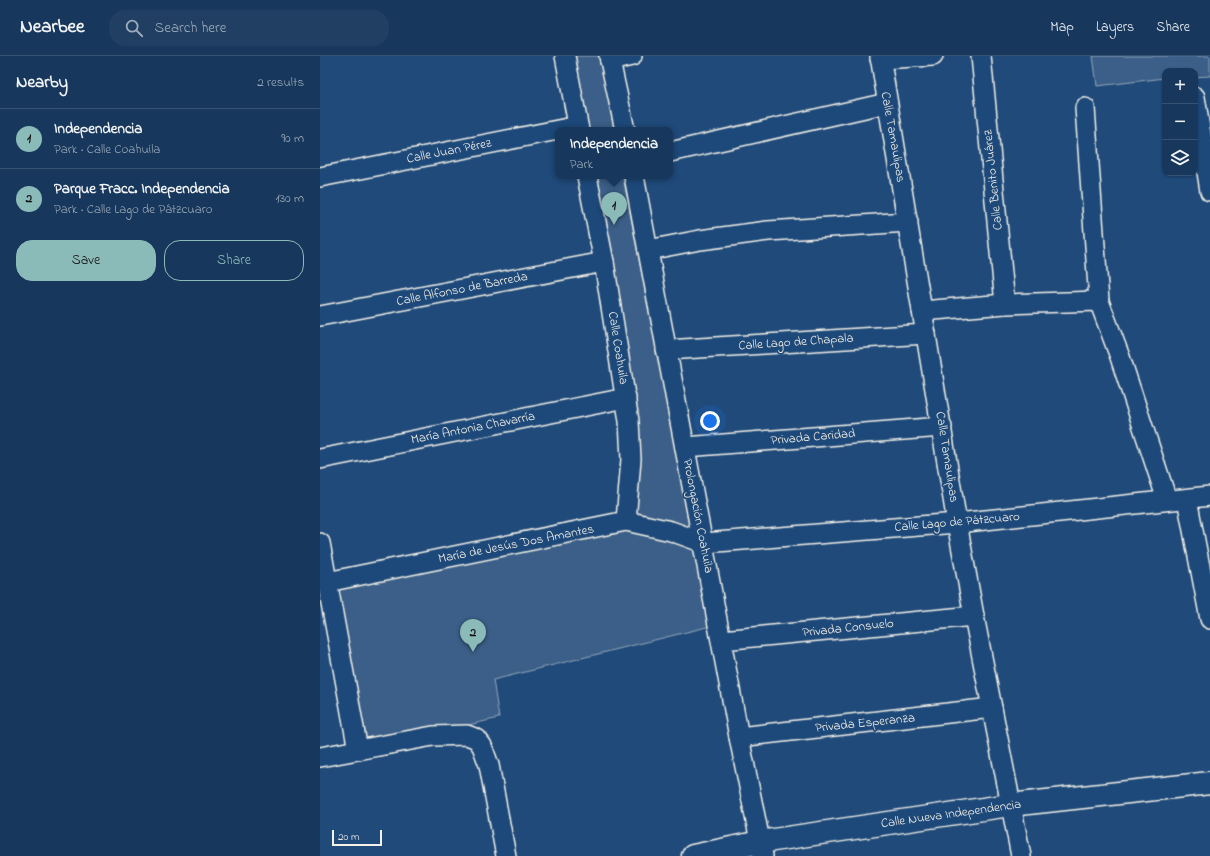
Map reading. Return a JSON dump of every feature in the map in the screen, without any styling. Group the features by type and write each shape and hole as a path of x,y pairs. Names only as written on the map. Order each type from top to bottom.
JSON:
{"street":[{"path":"565,56 578,127"},
{"path":"624,127 609,58 632,56"},
{"path":"880,57 933,56"},
{"name":"Calle Benito Juárez","path":"981,56 1005,304"},
{"name":"Calle Tamaulipas","path":"880,57 957,523 1021,856"},
{"path":"673,151 887,103"},
{"path":"1196,104 1210,191"},
{"path":"1085,108 1099,301 1120,358 1167,500"},
{"name":"Calle Juan Pérez","path":"320,178 555,132"},
{"name":"Calle Coahuila","path":"588,179 604,262 630,421 631,459 626,521"},
{"name":"Prolongación Coahuila","path":"635,179 704,543 739,737 762,849"},
{"path":"648,250 700,240 768,231 908,222"},
{"name":"Calle Alfonso de Barreda","path":"320,316 604,262"},
{"path":"922,311 1005,304 1099,301"},
{"name":"Calle Lago de Chapala","path":"666,350 926,334"},
{"name":"María Antonia Chavarría","path":"320,458 626,398"},
{"name":"Privada Caridad","path":"685,447 942,427"},
{"name":"Calle Lago de Pátzcuaro","path":"704,543 957,523 1210,496"},
{"path":"1187,499 1210,619"},
{"name":"María de Jesús Dos Amantes","path":"327,582 626,521 671,531 704,543"},
{"path":"320,543 358,750"},
{"name":"Privada Consuelo","path":"722,640 974,616"},
{"name":"Privada Esperanza","path":"739,737 992,708"},
{"path":"320,757 433,736 467,735 477,739 482,746 489,765 506,856"},
{"name":"Calle Nueva Independencia","path":"693,856 762,849 1010,805 1210,783"}],"shaded area":[{"path":"565,56 600,56 613,127 578,127"},
{"path":"1093,56 1210,56 1210,76 1198,77 1198,68 1162,68 1162,78 1097,86"},
{"path":"587,179 624,179 665,395 697,540 719,624 493,680 499,718 358,750 327,582 626,521 631,459"}],"place":[{"name":"Independencia","path":"614,225"},
{"name":"Parque Fracc. Independencia","path":"473,652"}]}
